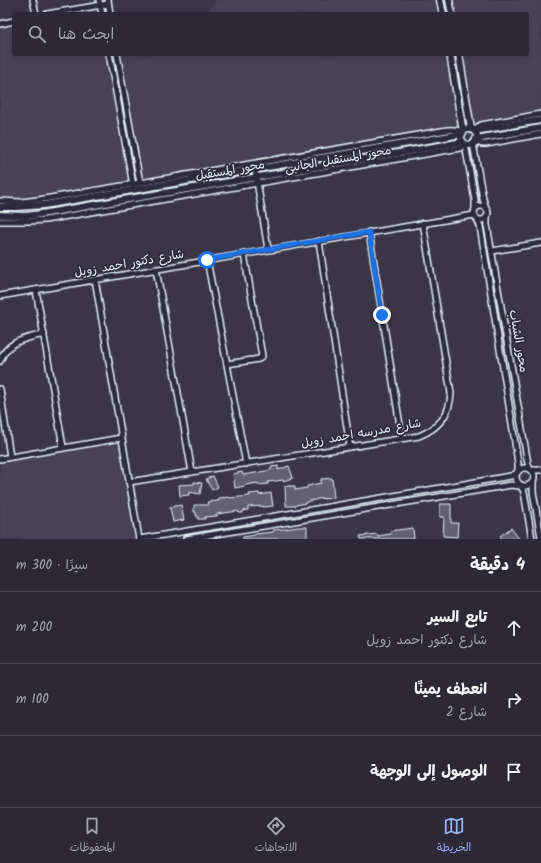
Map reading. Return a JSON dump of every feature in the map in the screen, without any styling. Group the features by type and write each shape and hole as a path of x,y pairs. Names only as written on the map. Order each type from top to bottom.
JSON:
{"street":[{"path":"34,0 36,12"},
{"path":"440,0 443,12"},
{"path":"449,0 452,12"},
{"path":"57,12 108,2 110,12"},
{"path":"0,24 12,21"},
{"path":"109,56 132,185"},
{"path":"117,56 140,184"},
{"path":"450,56 462,133 461,138 464,143 468,144 475,141 541,128"},
{"path":"459,56 473,130 477,136 475,141 483,199 488,212 487,216 482,220 475,214 479,206 486,208"},
{"path":"117,99 125,98"},
{"path":"473,130 481,125 541,114"},
{"path":"462,133 467,129 473,130 541,120"},
{"name":"محور المستقبل الجانبى","path":"0,201 22,202 140,184 453,129 462,133"},
{"name":"محور المستقبل","path":"0,207 44,205 462,133"},
{"path":"475,141 486,144 541,134"},
{"name":"محور المستقبل","path":"0,215 26,216 41,214 257,180 464,143"},
{"name":"محور الشباب","path":"464,143 475,200 475,214 480,226 514,436 518,463 517,472"},
{"path":"255,169 268,250"},
{"path":"0,221 44,220 257,180"},
{"name":"شارع دكتور احمد زويل","path":"0,296 475,214"},
{"name":"محور الشباب","path":"487,216 487,225 528,464 531,470"},
{"name":"شارع مدرسه احمد زويل","path":"129,482 419,436 438,425 446,413 451,400 451,393 422,223"},
{"path":"369,232 402,438"},
{"path":"319,241 350,447"},
{"path":"492,251 541,243"},
{"path":"227,364 259,359 262,356 244,254"},
{"path":"207,260 246,464"},
{"path":"156,268 192,472"},
{"path":"95,279 121,438 140,539 511,476 524,468 541,470"},
{"path":"36,290 63,447"},
{"path":"0,361 5,351 16,342 44,334"},
{"path":"0,389 10,457"},
{"path":"0,458 121,438"},
{"path":"531,470 534,476 533,492 541,537"},
{"path":"517,472 516,480 524,492 532,539"},
{"path":"186,539 504,486 514,485 527,487 533,482 541,479"}],"shaded area":[{"path":"216,0 541,0 541,124 24,212 0,212 0,19 12,17 12,56 529,56 529,12 207,12"},
{"path":"105,2 107,12 36,12"},
{"path":"127,440 144,539 0,539 0,462"}],"building":[{"path":"278,466 278,470 289,466 293,478 283,481 268,482 268,484 259,485 258,483 235,488 233,474 242,472 243,475 255,473 271,470 271,467"},
{"path":"213,476 218,487 212,490 206,479"},
{"path":"332,478 334,498 323,498 296,506 286,506 285,486 295,486 295,490 307,488 307,486 321,483 321,479"},
{"path":"194,482 202,483 200,494 189,492 189,495 180,496 179,485 194,484"},
{"path":"259,493 259,495 271,493 273,506 248,507 248,510 243,511 243,513 239,513 238,511 217,514 217,516 205,517 205,519 198,519 196,512 194,512 194,505 208,505 207,502 219,501 218,498 250,496 249,494"},
{"path":"440,504 451,504 451,523 458,523 457,537 443,536 444,517 440,517"},
{"path":"181,505 184,520 173,522 170,507"},
{"path":"307,527 307,539 243,539 243,537 255,534 273,532 273,530"},
{"path":"413,528 414,539 361,539 360,536 377,534 378,536 391,534 390,531"},
{"path":"511,528 519,539 502,539 500,536"}],"route":[{"path":"207,260 369,232 382,315"}]}
